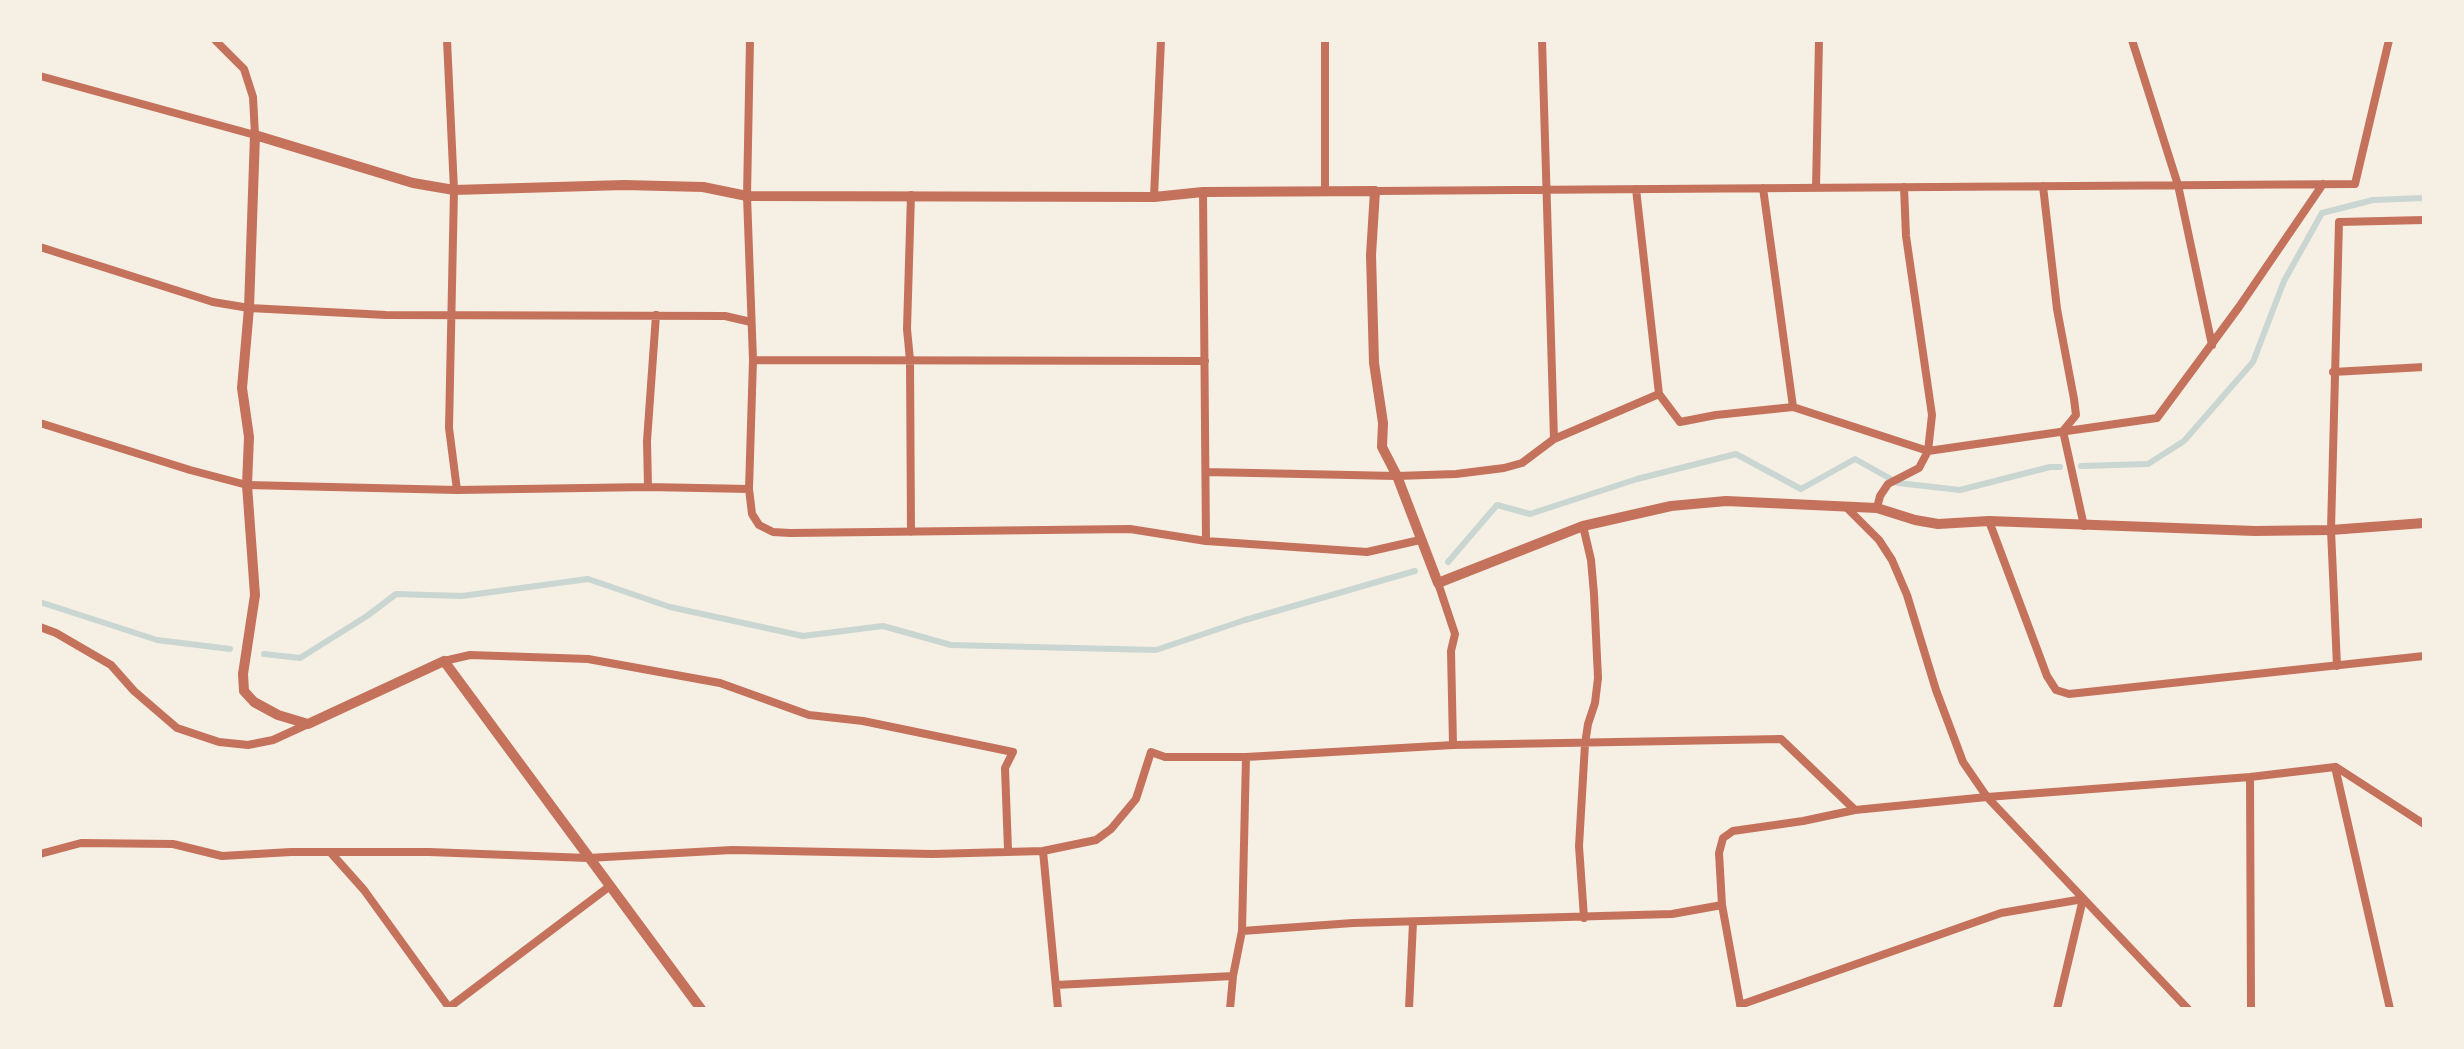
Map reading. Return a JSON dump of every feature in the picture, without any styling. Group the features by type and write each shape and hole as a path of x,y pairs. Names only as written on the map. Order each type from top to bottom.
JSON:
{"street":[{"path":"215,40 244,69 250,84 255,135 249,308 242,388 249,437 247,485 255,595 243,674 244,691 254,702 278,715 308,724"},
{"path":"447,40 454,190 449,428 457,490"},
{"path":"750,40 747,196 753,360 749,489 752,514 759,525 773,532 1130,529 1206,541 1367,552 1420,540"},
{"path":"1154,197 1161,40"},
{"path":"1325,40 1325,191"},
{"path":"1542,40 1554,439"},
{"path":"1816,188 1819,40"},
{"path":"2132,40 2178,185 2212,345"},
{"path":"40,76 255,135 413,183 454,190 624,185 703,187 747,196 1154,197 1203,192 2355,184 2389,40"},
{"path":"1636,189 1659,394 1680,422 1793,407 1928,451 2157,418 2212,345 2323,184"},
{"path":"2043,186 2057,309 2076,415 2063,431"},
{"path":"1877,508 1888,484 1919,468 1928,451 1932,415 1906,236 1904,187"},
{"path":"1763,188 1793,407"},
{"path":"1375,191 1371,228 1374,363 1383,423 1382,447 1397,476 1455,634 1451,651 1453,745"},
{"path":"1203,192 1206,541"},
{"path":"911,195 907,329 911,532"},
{"path":"2337,666 2331,530 2339,222 2424,220"},
{"path":"40,247 188,295 249,308 453,316 725,316 751,322"},
{"path":"648,487 647,441 656,315"},
{"path":"753,360 1205,361"},
{"path":"2333,372 2424,367"},
{"path":"1206,472 1397,476 1456,474 1504,468 1522,463 1554,439 1659,394"},
{"path":"40,423 247,485 457,490 749,489"},
{"path":"2063,431 2084,526"},
{"path":"1438,583 1583,526 1671,506 1726,501 1877,508 1938,524 1989,521 2227,531 2331,530 2424,523"},
{"path":"1845,506 1879,540 1892,560 1907,595 1936,690 1963,762 1987,797 2188,1009"},
{"path":"1989,521 2047,676 2056,690 2069,694 2424,656"},
{"path":"1583,526 1592,571 1598,678 1585,744 1579,846 1584,918"},
{"path":"40,627 111,665 134,691 177,728 219,742 248,745 273,740 444,661 470,655 588,659 720,683 809,715 863,721 1013,752 1005,768 1008,850"},
{"path":"444,661 701,1009"},
{"path":"40,854 81,843 173,844 222,856 291,852 429,852 588,858 732,850 933,854 1043,851 1096,840 1111,829 1136,799 1151,752 1165,757 1246,757 1453,745 1781,739 1855,810"},
{"path":"1230,1009 1242,931 1246,757"},
{"path":"2083,899 2001,913 1741,1007 1722,905 1719,853 1723,838 1733,831 1855,810 2335,767 2424,824"},
{"path":"2335,767 2390,1009"},
{"path":"2250,777 2251,1009"},
{"path":"1043,851 1058,1009"},
{"path":"331,853 364,890 449,1008 610,886"},
{"path":"2057,1009 2083,899"},
{"path":"1242,931 1672,914 1722,905"},
{"path":"1409,1009 1413,922"},
{"path":"1056,985 1233,976"}],"waterway":[{"path":"2081,466 2148,464 2184,441 2253,362 2284,281 2322,213 2373,200 2424,198"},
{"path":"1448,562 1497,505 1530,514 1637,479 1736,454 1801,489 1855,459 1898,483 1960,490 2060,467"},
{"path":"264,654 300,658 396,594 462,596 588,579 670,607 803,636 883,626 951,645 1156,650 1245,620 1415,571"},
{"path":"40,602 157,640 230,649"}]}
